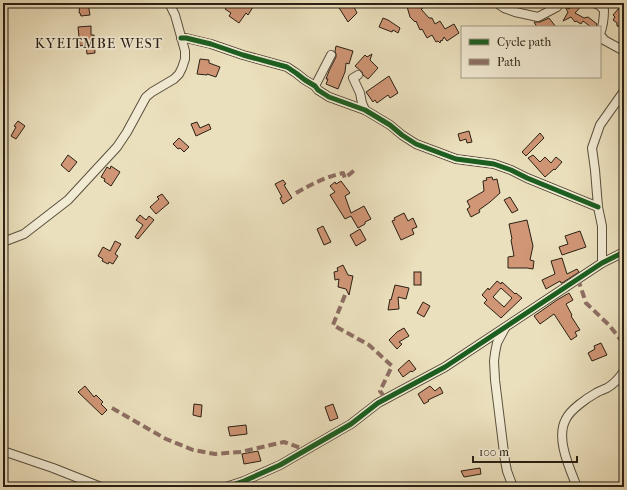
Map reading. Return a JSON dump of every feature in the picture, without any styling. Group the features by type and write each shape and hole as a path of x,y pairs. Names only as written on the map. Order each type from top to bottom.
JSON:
{"street":[{"path":"3,242 24,234 68,200 117,147 146,97 179,74 185,59 185,51 175,15 169,3"},
{"path":"497,3 504,8 515,12 538,17 557,7 560,3"},
{"path":"594,3 599,5 604,10 601,32"},
{"path":"601,36 604,40 624,51"},
{"path":"181,38 211,44 243,55 287,67 329,97 365,110 390,125 416,144 456,159 494,164 598,207"},
{"path":"185,51 195,40"},
{"path":"315,86 331,55"},
{"path":"358,75 353,78 360,93 365,110"},
{"path":"602,263 602,226 598,207 592,148 600,125 624,91"},
{"path":"226,487 244,481 280,465 351,424 378,403 445,367 602,263 624,252"},
{"path":"505,328 495,353 495,380 503,450 507,471 514,487"},
{"path":"577,487 564,452 562,431 566,419 575,408 595,394 608,388 624,370"},
{"path":"5,451 53,468 96,486"}],"building":[{"path":"80,3 88,3 90,15 81,16 79,13"},
{"path":"230,3 247,3 253,7 248,15 246,13 239,23 229,16 231,13 225,9"},
{"path":"336,3 343,3 346,7 351,5 357,13 348,22"},
{"path":"406,3 431,3 421,9 429,18 432,18 435,24 440,21 445,29 454,24 459,33 447,41 444,37 440,43 438,41 436,42 432,35 427,38 422,29 420,30 416,21 415,22 410,17"},
{"path":"576,3 584,3 575,13 584,18 588,17 597,24 596,26 590,26 583,21 581,24 576,21 575,22 571,17 563,21 568,12 565,7 569,9"},
{"path":"619,8 624,12 624,25 622,27 617,26 617,23 613,20 615,17 613,15"},
{"path":"383,18 400,28 398,33 393,30 392,32 379,27"},
{"path":"549,18 555,26 536,26 534,22 540,22"},
{"path":"91,26 91,35 94,35 95,53 87,54 86,45 80,46 78,27"},
{"path":"336,46 353,51 349,64 346,63 345,72 338,89 326,84 328,79 326,79 336,57"},
{"path":"372,54 370,60 378,68 368,79 355,66 365,55 367,57"},
{"path":"200,59 209,60 209,63 220,67 216,77 207,74 197,74"},
{"path":"389,76 398,93 390,98 388,95 377,103 375,100 373,102 366,92"},
{"path":"18,121 25,126 16,139 11,136 16,127 14,126"},
{"path":"197,122 200,128 209,124 211,129 196,136 191,124"},
{"path":"469,131 472,142 467,143 466,139 460,141 458,134"},
{"path":"540,133 544,138 526,156 522,152"},
{"path":"179,138 189,147 184,152 173,144"},
{"path":"68,155 77,162 69,172 61,165"},
{"path":"533,155 540,162 545,157 551,163 556,157 562,162 555,170 554,169 545,177 528,158"},
{"path":"111,166 120,172 111,186 101,177 107,167 110,169"},
{"path":"492,177 493,180 497,179 500,193 479,210 480,212 471,217 467,209 470,207 467,201 484,191 483,181 487,180 486,178"},
{"path":"283,180 286,184 284,185 292,198 283,204 280,198 282,197 275,184"},
{"path":"341,181 350,193 345,196 351,213 364,206 371,219 358,228 351,216 345,219 330,195 335,192 330,186 335,182 336,184"},
{"path":"162,194 169,203 156,214 150,207 159,199 157,197"},
{"path":"510,197 518,210 512,213 504,200"},
{"path":"404,213 408,221 413,218 417,227 412,229 414,234 401,240 392,221 395,220 394,218"},
{"path":"140,215 146,220 149,216 154,220 138,239 135,237 143,225 136,220"},
{"path":"527,220 533,246 530,260 534,261 533,269 508,268 508,257 514,256 509,224"},
{"path":"323,226 331,242 324,245 317,229"},
{"path":"360,229 366,240 356,246 350,235"},
{"path":"580,231 586,247 562,255 559,247 568,244 565,236"},
{"path":"115,241 121,244 115,254 118,256 113,264 109,262 108,264 102,261 103,259 98,256 103,247 110,251"},
{"path":"562,258 567,274 577,269 579,272 562,283 560,281 546,289 542,280 555,274 551,261"},
{"path":"343,265 348,275 353,276 349,295 346,289 338,287 339,279 335,280 334,272 338,271 337,268"},
{"path":"414,272 421,272 421,285 414,285"},
{"path":"497,281 501,284 502,282 515,294 516,293 522,298 501,318 484,303 487,300 482,295 488,288 489,290","holes":["501,288 512,298 504,307 493,297"]},
{"path":"395,285 409,288 406,299 398,297 399,309 388,310 390,299 391,300"},
{"path":"569,293 573,300 566,304 572,315 571,316 580,330 575,332 577,336 571,340 554,314 540,324 534,316"},
{"path":"423,302 430,306 424,317 417,313"},
{"path":"404,328 409,336 399,342 402,344 397,349 389,340 397,332"},
{"path":"601,343 607,355 592,361 588,353 595,349 594,346"},
{"path":"409,360 416,369 403,377 398,370"},
{"path":"85,386 94,397 96,395 103,402 101,404 107,410 102,415 78,392"},
{"path":"430,386 435,391 440,387 443,393 428,400 429,401 424,404 418,394"},
{"path":"194,404 202,405 201,417 193,415"},
{"path":"333,404 338,418 330,421 325,407"},
{"path":"246,425 247,434 230,436 228,427"},
{"path":"258,451 261,461 244,464 242,454"},
{"path":"480,468 481,474 464,477 461,471"}],"marked path":[{"path":"296,193 319,181 336,175 343,173 345,178 356,169"},
{"path":"578,279 586,303 609,325 624,344"},
{"path":"345,295 333,325 369,345 392,366 380,391 386,399"},
{"path":"112,408 166,439 193,450 215,454 240,452 284,442 306,450"}],"cycle path":[{"path":"181,38 211,44 243,55 287,67 329,97 365,110 390,125 416,144 456,159 494,164 598,207"},
{"path":"226,487 244,481 280,465 351,424 378,403 445,367 602,263 624,252"}],"district":[{"name":"KYEITMBE WEST","path":"99,43"}]}
